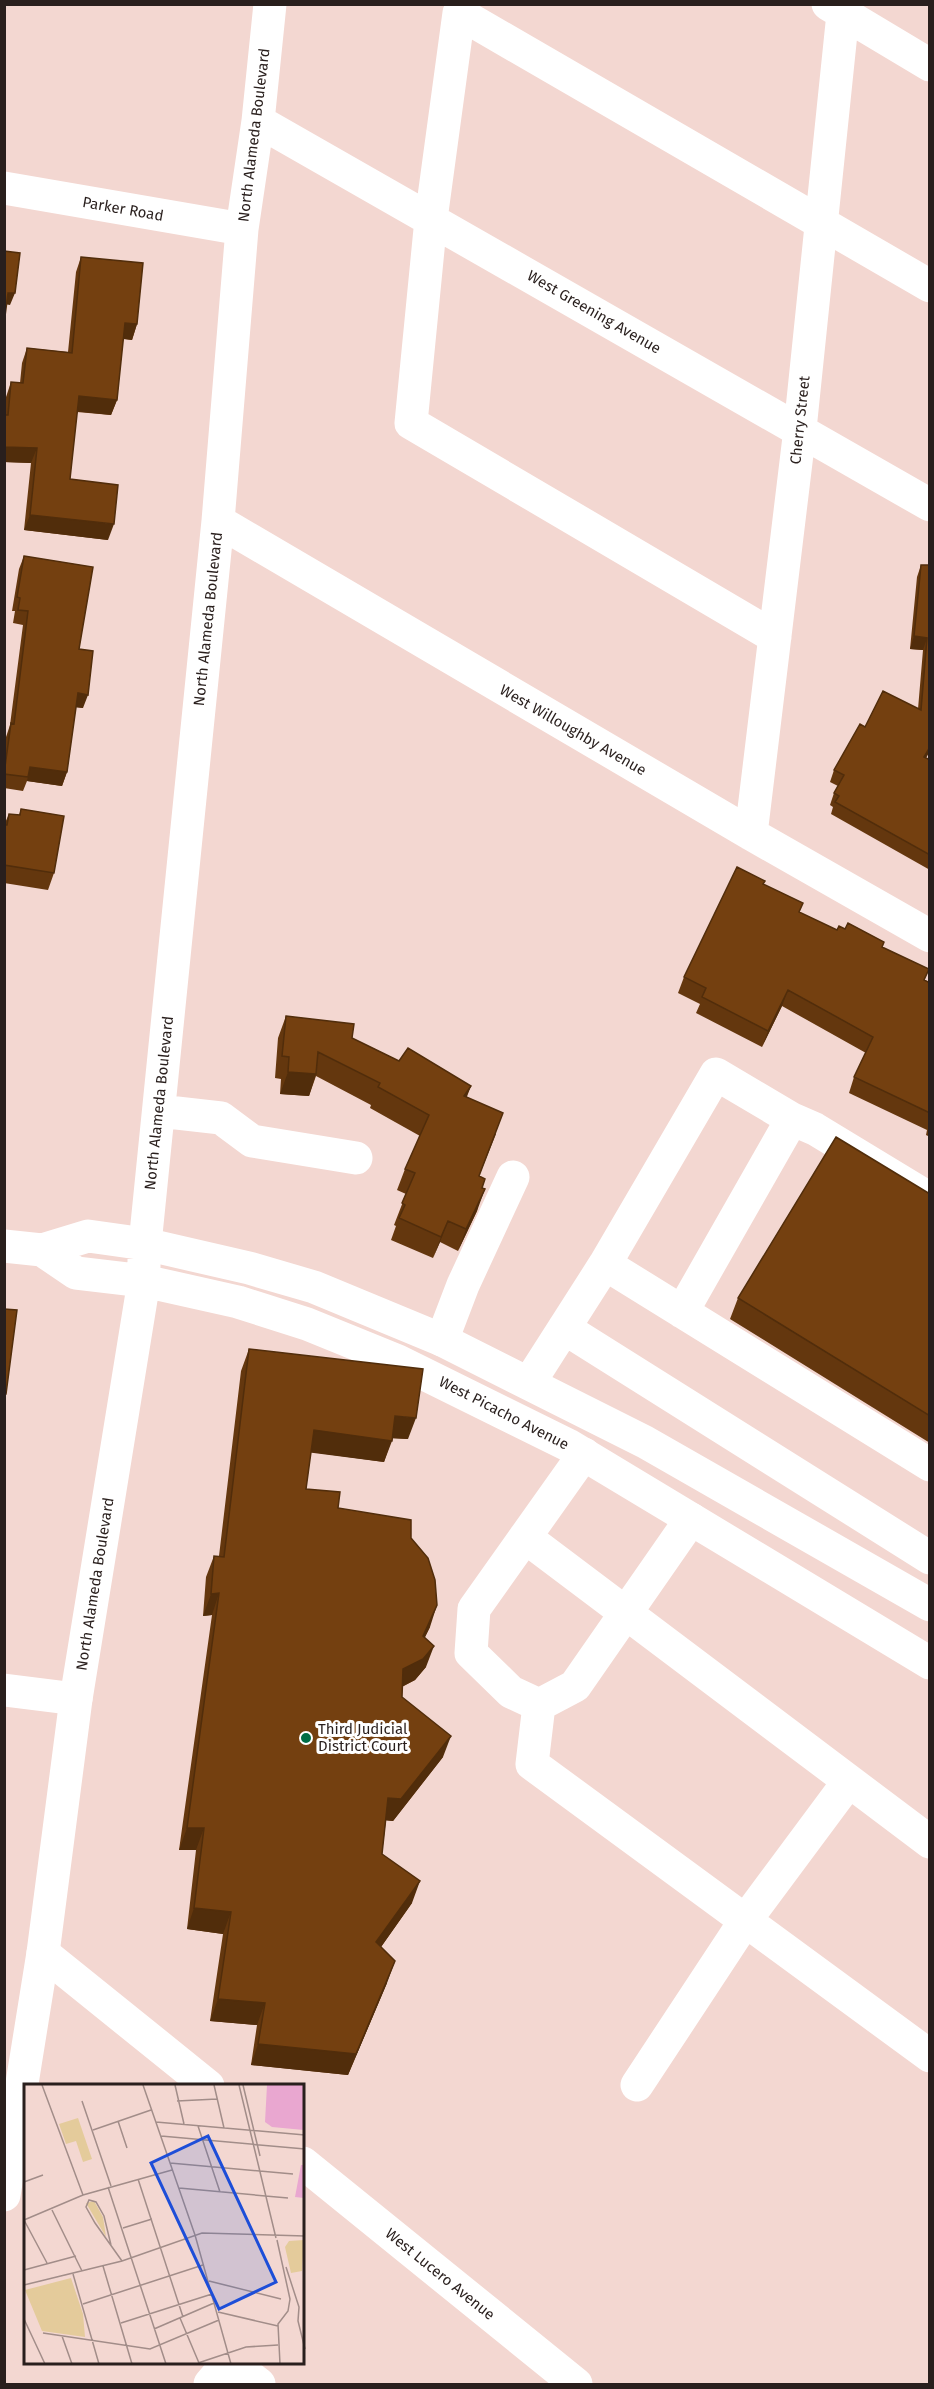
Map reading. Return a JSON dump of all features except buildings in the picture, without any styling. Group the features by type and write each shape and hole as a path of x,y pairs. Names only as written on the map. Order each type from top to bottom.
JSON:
{"street":[{"name":"North Alameda Boulevard","path":"4,2195 9,2140 44,1953 76,1699 144,1281 145,1245 218,521 242,229 258,121 270,4"},
{"path":"838,7 930,65"},
{"name":"Cherry Street","path":"751,834 800,429 821,225 838,7"},
{"path":"775,637 411,423 431,219 459,9 821,225 930,286"},
{"name":"West Greening Avenue","path":"258,121 930,505"},
{"name":"Parker Road","path":"4,188 242,229"},
{"name":"West Willoughby Avenue","path":"218,521 751,834 930,936"},
{"path":"529,1383 605,1264 716,1074 792,1119 815,1129 930,1199"},
{"path":"159,1111 221,1118 252,1141 356,1158"},
{"path":"682,1312 792,1119"},
{"path":"442,1340 463,1285 513,1177"},
{"name":"West Picacho Avenue","path":"4,1246 42,1250 88,1236 145,1245 249,1268 314,1287 442,1340 645,1442 930,1605"},
{"name":"West Picacho Avenue","path":"42,1250 76,1273 144,1281 238,1302 317,1328 398,1360 509,1414 584,1454 930,1663"},
{"path":"605,1264 930,1465"},
{"path":"564,1328 930,1558"},
{"path":"539,1705 511,1692 471,1653 474,1610 584,1454"},
{"path":"539,1705 575,1686 691,1519"},
{"path":"525,1537 930,1842"},
{"path":"4,1690 76,1699"},
{"path":"539,1705 532,1764 930,2056"},
{"path":"637,2085 745,1921 849,1781"},
{"path":"44,1953 206,2084"},
{"name":"West Lucero Avenue","path":"304,2164 576,2385"},
{"path":"210,2385 226,2365"},
{"path":"234,2365 259,2385"}],"place":[{"name":"Third Judicial District Court","path":"306,1738"}]}
